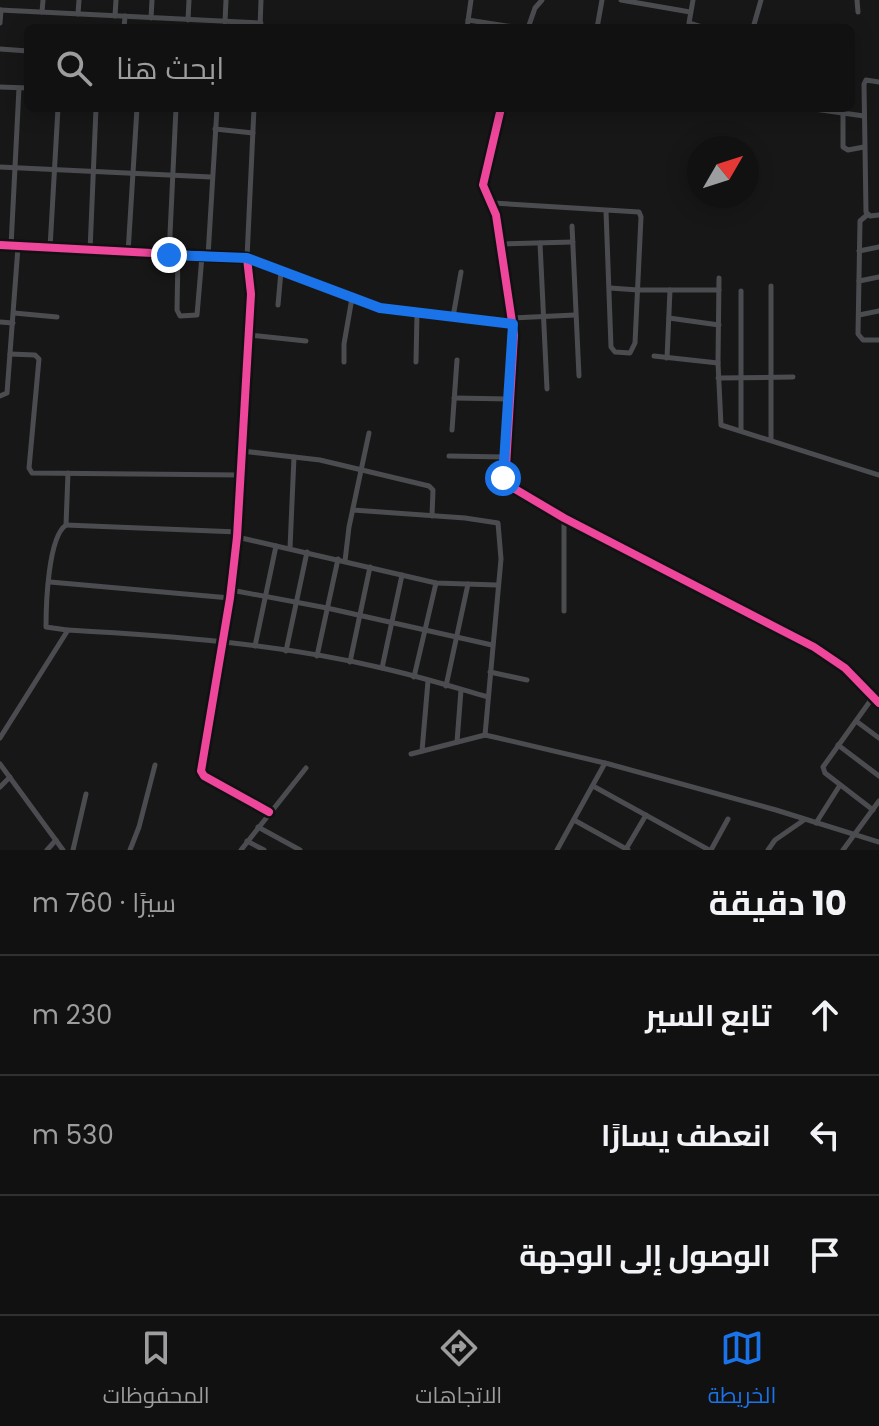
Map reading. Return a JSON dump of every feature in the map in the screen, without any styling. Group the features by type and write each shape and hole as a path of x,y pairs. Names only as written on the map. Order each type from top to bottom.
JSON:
{"street":[{"path":"0,23 7,0"},
{"path":"42,12 43,0"},
{"path":"78,14 79,0"},
{"path":"115,16 116,0"},
{"path":"151,18 152,0"},
{"path":"188,20 189,0"},
{"path":"2,10 222,24 226,0"},
{"path":"260,24 261,0"},
{"path":"468,24 471,0"},
{"path":"529,24 535,8 542,0"},
{"path":"598,24 602,0"},
{"path":"621,0 690,12"},
{"path":"692,24 689,23 693,0"},
{"path":"754,24 761,0"},
{"path":"857,0 858,12"},
{"path":"124,24 125,16"},
{"path":"468,20 494,24"},
{"path":"0,49 24,51"},
{"path":"868,215 864,147 865,82 879,82"},
{"path":"0,87 24,88"},
{"path":"0,396 7,393 14,313 14,167 19,88"},
{"path":"50,248 58,112"},
{"path":"90,251 96,112"},
{"path":"128,253 137,112"},
{"path":"169,255 176,112"},
{"path":"178,255 177,310 180,316 197,315 217,112"},
{"path":"254,112 247,258 251,286 238,535 202,774 269,812"},
{"path":"500,112 483,185 493,203 513,321 503,478 507,486 814,647 845,668 879,703"},
{"path":"836,112 864,116"},
{"path":"843,113 843,147 848,150 864,147"},
{"path":"215,129 253,133"},
{"path":"0,167 211,177"},
{"path":"493,203 636,211 640,215 638,290 633,349 630,353 615,352 611,347 606,211"},
{"path":"879,215 861,219 859,251 859,337 866,341 879,340"},
{"path":"572,226 579,376"},
{"path":"501,244 573,242"},
{"path":"540,243 547,389"},
{"path":"0,245 247,258 380,308 417,313 513,321 575,315"},
{"path":"859,251 879,247"},
{"path":"278,305 281,271"},
{"path":"453,317 461,272"},
{"path":"859,281 879,277"},
{"path":"719,278 719,423 879,475"},
{"path":"771,286 771,439"},
{"path":"610,288 719,290"},
{"path":"667,358 670,290"},
{"path":"741,291 741,430"},
{"path":"344,362 352,298"},
{"path":"859,315 879,311"},
{"path":"14,313 57,317"},
{"path":"416,362 417,313"},
{"path":"669,318 719,325"},
{"path":"0,322 13,323"},
{"path":"249,335 306,341"},
{"path":"10,354 35,355 39,359 29,471 241,475"},
{"path":"654,356 718,363"},
{"path":"452,430 457,360"},
{"path":"718,378 793,377"},
{"path":"454,398 509,399"},
{"path":"317,656 327,608 342,560 369,433"},
{"path":"242,451 362,469 432,487 432,516"},
{"path":"449,456 505,457"},
{"path":"290,548 294,457"},
{"path":"66,525 68,473"},
{"path":"353,510 498,523 501,559 485,735"},
{"path":"564,518 564,611"},
{"path":"488,697 382,668 255,646 46,628 57,533 66,525 238,535 436,583 497,585"},
{"path":"255,646 276,545"},
{"path":"286,651 307,552"},
{"path":"350,662 370,567"},
{"path":"382,668 402,575"},
{"path":"50,582 230,598"},
{"path":"414,677 436,583"},
{"path":"446,686 468,584"},
{"path":"231,590 492,645"},
{"path":"0,738 67,630"},
{"path":"490,672 527,680"},
{"path":"422,751 428,681"},
{"path":"457,742 461,690"},
{"path":"873,697 823,767 825,773 873,810"},
{"path":"856,721 879,738"},
{"path":"411,754 485,735 605,763 879,842"},
{"path":"838,745 879,776"},
{"path":"557,850 605,763"},
{"path":"0,764 63,850"},
{"path":"130,850 144,813 155,765"},
{"path":"241,850 306,768"},
{"path":"0,787 10,777"},
{"path":"816,823 840,785"},
{"path":"593,786 710,850 728,819"},
{"path":"73,850 86,794"},
{"path":"843,850 879,801"},
{"path":"574,820 627,850 646,815"},
{"path":"771,849 780,836 805,819"},
{"path":"258,827 300,850"},
{"path":"47,850 56,840"},
{"path":"247,841 264,850"}],"cycle path":[{"path":"500,112 483,185 496,215 514,335 505,483 564,518 814,647 845,668 879,703"},
{"path":"0,245 247,258 251,294 237,537 201,771 204,776 269,812"}],"route":[{"path":"169,255 247,258 380,308 513,324 503,478"}]}
